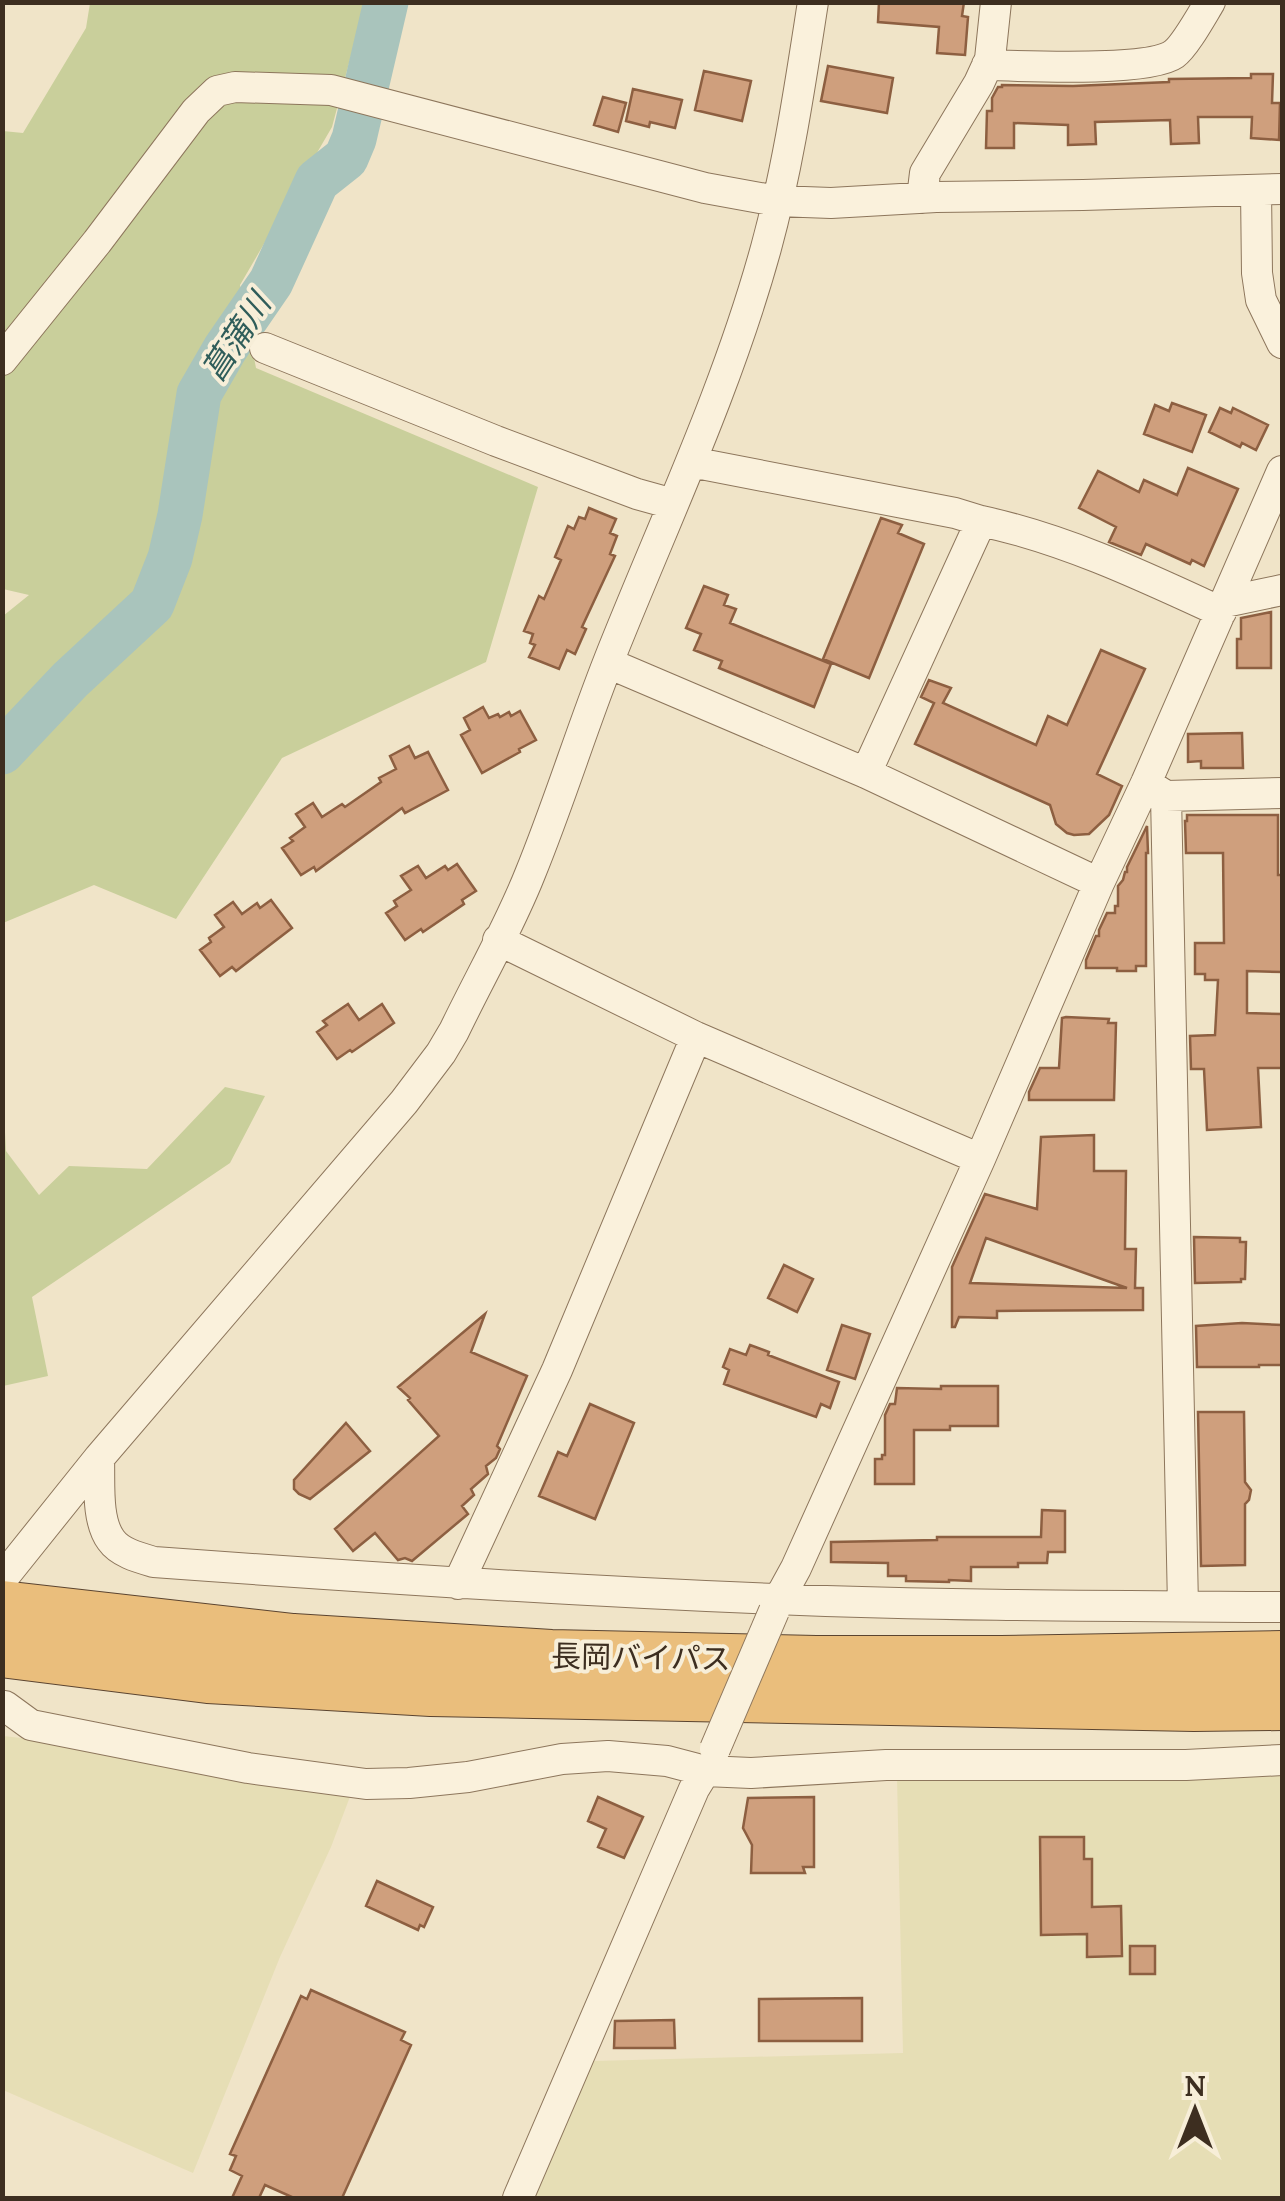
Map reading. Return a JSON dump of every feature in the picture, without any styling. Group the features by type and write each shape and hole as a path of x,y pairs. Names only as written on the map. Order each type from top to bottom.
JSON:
{"highway":[{"name":"長岡バイパス","path":"2,1606 293,1639 551,1656 816,1660 1282,1656"},
{"name":"長岡バイパス","path":"2,1652 208,1678 430,1691 1282,1705"}],"street":[{"path":"2,1579 99,1458 404,1102 454,1031 529,877 608,662 691,462 734,344 777,201 813,2"},
{"path":"922,198 926,173 990,59 996,2"},
{"path":"987,65 1148,64 1174,54 1210,2"},
{"path":"2,360 196,111 217,92 235,87 331,90 705,188 777,201 831,203 1270,189 1258,273 1262,300 1282,343"},
{"path":"265,348 496,441 673,504"},
{"path":"691,462 1020,529 1223,607 1282,590"},
{"path":"518,2198 694,1789 980,1159 1098,883 1156,789 1223,607 1282,471"},
{"path":"866,772 981,520"},
{"path":"608,662 866,772 1098,883"},
{"path":"1156,789 1282,792"},
{"path":"1156,789 1183,1606"},
{"path":"498,940 696,1037 980,1159"},
{"path":"458,1584 557,1370 696,1037"},
{"path":"99,1458 105,1528 112,1542 130,1554 154,1562 776,1605 1282,1607"},
{"path":"2,1707 31,1725 248,1768 366,1784 468,1778 562,1759 608,1756 710,1760 751,1773 886,1766 1186,1765 1282,1760"}],"shaded area":[{"path":"3,1736 58,1742 351,1794 193,2173 3,2090"},
{"path":"1282,1772 1282,2198 533,2198 594,2061 903,2053 897,1777"}],"green space":[{"path":"90,3 365,3 332,127 240,285 256,368 538,487 486,662 282,758 176,919 94,885 3,923 3,616 29,595 3,589 3,131 23,133 86,28"},
{"path":"2,1075 6,1151 39,1195 69,1166 147,1169 225,1087 265,1096 230,1163 32,1297 48,1376 3,1386"}],"building":[{"path":"879,2 964,2 962,16 968,17 965,55 937,53 939,27 878,22"},
{"path":"828,66 893,78 887,113 821,101"},
{"path":"704,71 751,81 742,121 695,110"},
{"path":"1251,74 1273,74 1272,103 1280,103 1279,140 1251,138 1252,117 1198,117 1199,143 1171,144 1170,120 1095,122 1096,144 1068,145 1068,125 1014,123 1014,148 986,148 987,111 992,111 992,98 1002,85 1169,82 1251,78"},
{"path":"633,89 682,100 675,128 626,121"},
{"path":"603,97 626,103 618,132 594,125"},
{"path":"1172,403 1206,415 1192,452 1144,434 1155,405 1169,411"},
{"path":"1220,408 1231,413 1233,408 1268,425 1256,450 1209,432"},
{"path":"1188,468 1238,489 1204,566 1192,560 1190,564 1146,544 1141,555 1109,542 1116,527 1079,508 1098,471 1139,492 1144,480 1177,495"},
{"path":"589,508 616,519 610,533 617,536 610,554 615,556 582,627 586,629 575,654 567,650 559,669 529,657 535,645 530,643 533,634 524,631 561,560 555,557 568,526 574,529 579,517 585,519"},
{"path":"881,518 902,525 898,533 924,544 869,678 823,659"},
{"path":"704,586 728,595 724,605 736,609 730,623 831,664 814,707 719,668 722,661 694,650 701,634 686,628"},
{"path":"1271,612 1271,668 1237,668 1241,618"},
{"path":"1101,650 1145,669 1097,774 1122,786 1109,815 1089,834 1067,833 1056,824 1050,805 915,744 934,703 921,697 929,680 951,688 943,703 1036,745 1048,716 1067,725"},
{"path":"483,707 489,718 520,711 536,740 482,773 461,735 470,730 464,718"},
{"path":"1242,733 1243,768 1201,768 1201,761 1188,762 1188,734"},
{"path":"409,746 415,758 428,752 448,790 405,813 402,808 316,871 314,867 301,875 282,848 305,827 296,814 313,803 322,817 342,804 345,807 396,769 390,756"},
{"path":"1187,815 1278,815 1282,972 1247,971 1247,1013 1282,1014 1282,1068 1258,1068 1261,1127 1207,1130 1204,1069 1191,1069 1190,1036 1215,1035 1218,980 1205,980 1205,974 1195,974 1195,943 1224,943 1223,853 1186,853"},
{"path":"1147,826 1146,966 1136,966 1136,971 1086,968 1107,913 1115,913 1118,886"},
{"path":"457,864 476,891 462,900 464,904 405,940 386,913 397,906 394,901 411,890 401,876 418,866 426,878 445,866 448,870"},
{"path":"271,900 292,928 236,971 232,967 220,976 200,950 224,927 215,915 233,902 242,914 257,903 260,908"},
{"path":"348,1004 359,1020 382,1004 394,1023 337,1059 317,1032 327,1025 323,1021"},
{"path":"1062,1018 1109,1019 1108,1023 1116,1023 1114,1100 1029,1100 1040,1068 1059,1068"},
{"path":"1094,1135 1094,1171 1126,1171 1125,1249 1136,1249 1135,1288 1143,1288 1143,1310 997,1311 997,1318 959,1317 952,1327 952,1267 985,1194 1037,1209 1041,1137","holes":["986,1238 1127,1288 970,1283"]},
{"path":"1194,1237 1240,1238 1240,1242 1246,1242 1245,1279 1195,1283"},
{"path":"784,1265 813,1279 797,1312 768,1298"},
{"path":"485,1314 471,1352 527,1376 497,1446 500,1449 496,1458 486,1466 488,1474 471,1489 474,1495 462,1506 468,1514 412,1561 398,1560 375,1533 353,1551 335,1529 439,1436 398,1387"},
{"path":"842,1325 870,1334 855,1379 827,1370"},
{"path":"1282,1325 1282,1365 1197,1367 1196,1326"},
{"path":"750,1345 839,1382 830,1408 821,1404 816,1417 724,1384 729,1370 723,1367 730,1349 746,1355"},
{"path":"998,1386 998,1426 914,1430 914,1484 875,1484 875,1459 885,1455 885,1415 890,1404 895,1404 897,1388"},
{"path":"590,1404 634,1423 595,1519 539,1496 558,1452 567,1456"},
{"path":"1198,1412 1244,1412 1245,1482 1251,1490 1245,1504 1245,1565 1201,1566"},
{"path":"346,1423 370,1451 310,1499 299,1494 294,1489 294,1480"},
{"path":"1042,1510 1065,1511 1065,1552 1048,1552 1047,1563 971,1567 971,1581 949,1582 906,1581 906,1576 888,1576 888,1563 831,1562 831,1542 1041,1537"},
{"path":"598,1797 643,1817 624,1858 598,1847 606,1829 588,1821"},
{"path":"814,1797 814,1867 803,1867 805,1873 751,1873 752,1845 743,1828 748,1798"},
{"path":"1040,1837 1084,1837 1084,1859 1092,1859 1092,1907 1121,1906 1122,1956 1087,1957 1087,1934 1041,1935"},
{"path":"377,1881 433,1907 424,1927 420,1925 418,1930 366,1906"},
{"path":"1130,1946 1155,1946 1155,1974 1130,1974"},
{"path":"311,1990 405,2032 401,2040 411,2045 342,2198 294,2198 265,2185 259,2198 232,2198 242,2176 230,2170 236,2156 230,2154 301,1996 307,1999"},
{"path":"862,1998 862,2041 759,2041 759,1999"},
{"path":"674,2020 675,2048 614,2048 615,2021"}],"waterway":[{"name":"菖蒲川","path":"2,752 70,680 152,604 170,558 180,515 199,394 271,282 317,181 346,158 354,139 386,2"}]}
